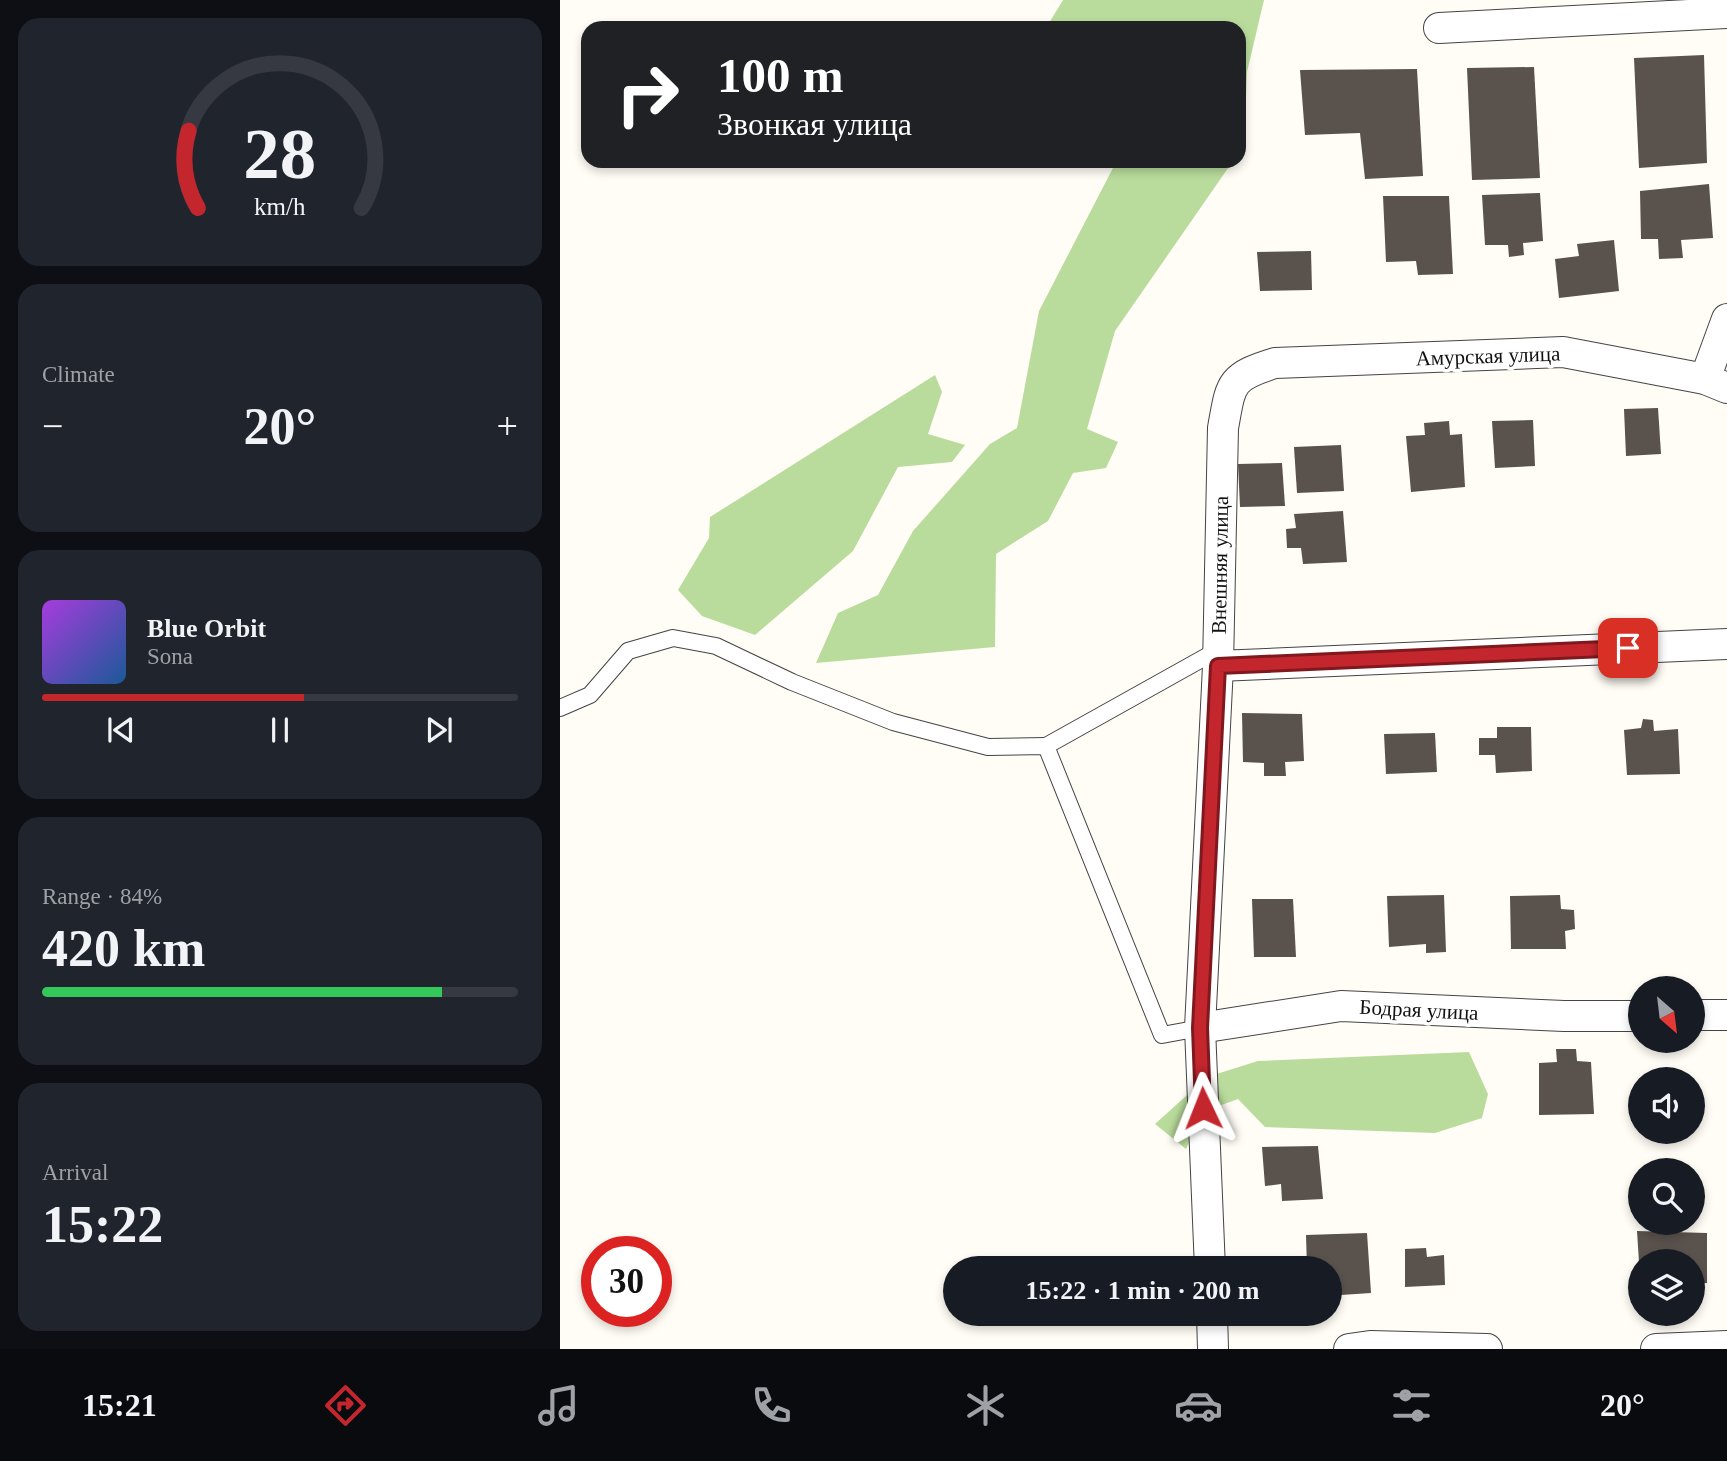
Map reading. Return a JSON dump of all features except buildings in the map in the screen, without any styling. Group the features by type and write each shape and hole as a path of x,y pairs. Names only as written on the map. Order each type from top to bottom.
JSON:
{"street":[{"path":"1439,28 1727,13"},
{"path":"1716,383 1727,319"},
{"name":"Амурская улица","path":"1246,372 1275,363 1563,352 1716,383"},
{"name":"Внешняя улица","path":"1209,1256 1200,1028 1218,658 1223,428 1229,391 1246,372"},
{"path":"1218,658 1727,644"},
{"name":"Бодрая улица","path":"1200,1028 1341,1006 1563,1016 1628,1016"},
{"path":"1705,1015 1727,1015"},
{"path":"1212,1326 1213,1349"},
{"path":"1349,1349 1370,1346 1487,1349"},
{"path":"1656,1349 1727,1346"}],"lane":[{"path":"560,708 590,695 628,651 673,638 716,646 792,682 893,722 988,747 1046,746 1218,658"},
{"path":"1046,746 1162,1035 1200,1028"}],"green space":[{"path":"1063,0 1264,0 1247,72 1246,97 1246,21 1050,21"},
{"path":"1113,168 1228,168 1115,331 1087,429 1118,442 1106,468 1073,473 1048,521 996,554 995,647 816,663 838,613 878,595 913,531 990,444 1017,428 1039,311"},
{"path":"935,375 942,392 928,434 965,445 952,462 898,467 853,551 755,635 702,616 678,590 709,538 710,517"},
{"path":"1469,1052 1488,1094 1482,1118 1435,1133 1265,1127 1238,1099 1205,1111 1186,1149 1155,1124 1207,1077 1258,1061"}],"route":[{"path":"1203,1108 1200,1028 1218,666 1628,648"}]}
